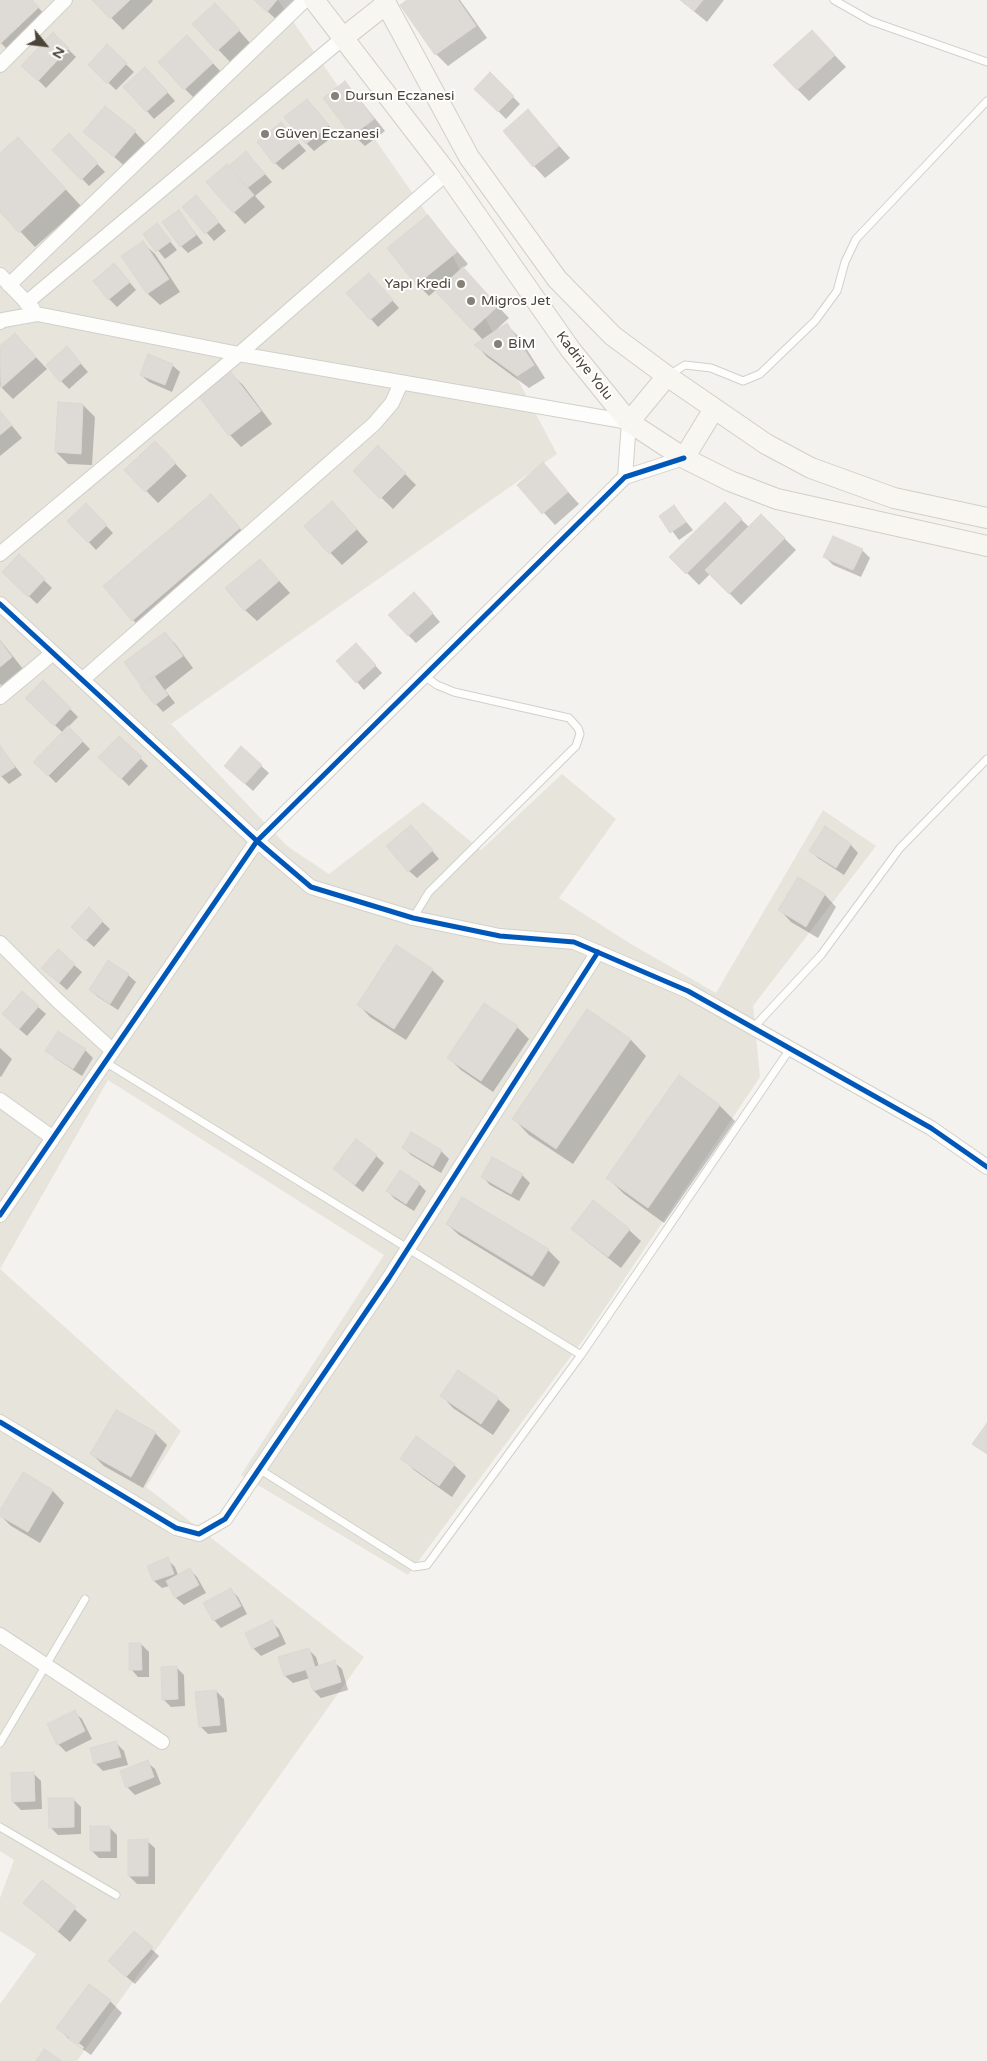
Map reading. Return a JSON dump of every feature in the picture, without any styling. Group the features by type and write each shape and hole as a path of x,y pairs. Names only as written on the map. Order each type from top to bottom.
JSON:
{"main road":[{"name":"Kadriye Yolu","path":"314,0 447,173 570,349 629,422 684,458 730,480 777,499 987,546"},
{"path":"344,38 386,1 469,156 557,279 614,336 667,376 766,444 811,468 894,498 987,518"},
{"path":"629,422 667,376"},
{"path":"684,458 714,409"}],"street":[{"path":"0,65 65,0"},
{"path":"37,314 5,280 305,0"},
{"path":"26,303 344,38"},
{"path":"0,554 239,354 447,173"},
{"path":"0,322 37,314 400,384 629,422 625,477"},
{"path":"82,680 374,424 392,403 400,384"},
{"path":"0,1215 257,841 625,477 684,458"},
{"path":"0,604 257,841 311,887 413,918 500,936 574,942 688,991 931,1128 987,1167"},
{"path":"0,697 54,653"},
{"path":"0,943 109,1056"},
{"path":"0,1422 176,1528 199,1534 224,1519 407,1249 598,952"},
{"path":"0,1100 53,1138"},
{"path":"0,1635 162,1742"}],"lane":[{"path":"834,0 871,21 987,62"},
{"path":"667,376 685,365 711,368 743,381 760,374 815,321 837,292 845,262 856,239 987,101"},
{"path":"413,918 430,892 576,746 580,734 578,728 569,718 454,692 437,685 424,676"},
{"path":"753,1028 821,955 900,848 987,759"},
{"path":"259,1469 414,1567 427,1565 581,1355 790,1049"},
{"path":"109,1056 407,1249 581,1355"},
{"path":"0,1743 85,1599"},
{"path":"0,1827 116,1895"}],"shaded area":[{"path":"0,0 278,0 441,234 557,454 171,724 287,846 329,874 423,802 481,850 562,774 616,819 559,898 631,944 716,993 823,810 876,846 753,1006 760,1077 586,1336 408,1575 241,1475 384,1255 108,1080 0,1269"},
{"path":"0,1269 181,1431 146,1487 364,1657 77,2061 0,2061 0,2004 36,1954 0,1931 0,1898 14,1860 0,1851"}],"building":[{"path":"0,0 32,0 39,7 0,44"},
{"path":"92,0 130,0 110,19"},
{"path":"254,0 277,0 267,12"},
{"path":"407,0 458,0 476,26 435,55 400,5"},
{"path":"681,0 703,0 694,11"},
{"path":"215,3 240,30 217,51 192,24"},
{"path":"812,30 835,55 797,90 773,65"},
{"path":"53,32 69,48 38,81 21,66"},
{"path":"187,35 213,63 184,90 158,62"},
{"path":"107,44 127,63 107,84 88,65"},
{"path":"145,67 168,92 146,112 123,87"},
{"path":"490,72 514,96 498,112 474,89"},
{"path":"345,81 374,119 352,136 323,98"},
{"path":"307,99 329,125 306,144 284,117"},
{"path":"105,106 136,131 114,157 83,132"},
{"path":"528,109 559,146 533,167 503,131"},
{"path":"281,122 299,143 274,164 257,142"},
{"path":"69,133 98,163 81,180 52,150"},
{"path":"18,137 66,189 19,233 0,212 0,153"},
{"path":"246,151 265,174 247,188 229,166"},
{"path":"227,164 254,195 233,213 206,182"},
{"path":"196,195 219,222 205,234 182,207"},
{"path":"179,210 196,235 180,247 162,222"},
{"path":"428,215 457,252 416,285 387,248"},
{"path":"157,223 171,241 156,252 143,234"},
{"path":"143,241 169,279 147,294 121,256"},
{"path":"114,263 130,282 108,300 93,281"},
{"path":"463,267 498,306 472,330 436,292"},
{"path":"369,273 393,300 370,320 346,293"},
{"path":"507,323 534,365 517,376 474,345"},
{"path":"15,333 36,357 1,388 0,346"},
{"path":"67,346 81,363 60,382 46,365"},
{"path":"148,354 173,364 165,385 140,375"},
{"path":"231,372 261,411 229,436 199,397"},
{"path":"58,402 83,404 81,454 55,452"},
{"path":"0,411 12,425 0,435"},
{"path":"155,441 176,463 145,492 124,470"},
{"path":"378,445 406,473 380,499 353,471"},
{"path":"543,462 568,492 542,514 517,485"},
{"path":"211,494 240,528 132,621 103,586"},
{"path":"332,501 357,529 329,554 304,526"},
{"path":"725,502 742,519 686,574 669,557"},
{"path":"86,503 107,525 88,543 67,521"},
{"path":"674,505 686,522 670,533 659,516"},
{"path":"761,514 785,538 729,594 705,570"},
{"path":"833,536 863,549 853,570 823,557"},
{"path":"19,554 45,579 28,597 2,572"},
{"path":"260,559 279,581 244,611 225,588"},
{"path":"414,592 433,613 408,636 388,615"},
{"path":"165,632 183,656 141,686 124,662"},
{"path":"0,641 12,657 0,667"},
{"path":"356,643 376,665 356,683 336,661"},
{"path":"154,676 168,695 155,705 140,687"},
{"path":"43,680 71,708 54,726 25,698"},
{"path":"68,726 83,741 48,776 33,762"},
{"path":"119,736 142,757 121,779 98,757"},
{"path":"0,745 15,767 0,777"},
{"path":"241,746 262,765 245,784 224,766"},
{"path":"411,825 433,850 408,872 386,846"},
{"path":"825,826 851,844 836,868 809,851"},
{"path":"798,877 825,894 806,927 778,910"},
{"path":"89,907 103,921 85,941 71,927"},
{"path":"396,945 433,969 394,1029 357,1005"},
{"path":"58,949 75,964 59,983 41,968"},
{"path":"108,960 129,974 110,1004 89,990"},
{"path":"22,991 39,1006 19,1029 2,1014"},
{"path":"484,1003 518,1026 481,1081 447,1058"},
{"path":"587,1009 631,1039 556,1149 512,1119"},
{"path":"58,1031 86,1049 73,1069 45,1051"},
{"path":"679,1075 720,1105 648,1208 606,1178"},
{"path":"411,1132 442,1150 433,1166 402,1148"},
{"path":"356,1139 377,1155 355,1185 333,1169"},
{"path":"492,1157 523,1174 511,1194 481,1177"},
{"path":"400,1170 420,1183 406,1204 386,1191"},
{"path":"462,1197 549,1249 532,1276 446,1224"},
{"path":"593,1200 630,1229 608,1257 571,1229"},
{"path":"458,1370 499,1398 481,1424 440,1396"},
{"path":"116,1410 156,1432 131,1477 90,1454"},
{"path":"987,1423 987,1454 972,1444"},
{"path":"416,1436 455,1464 439,1486 400,1459"},
{"path":"23,1472 53,1490 28,1532 0,1516 0,1510"},
{"path":"168,1557 174,1574 153,1581 147,1566"},
{"path":"190,1568 199,1585 175,1598 166,1581"},
{"path":"231,1588 241,1606 213,1621 203,1603"},
{"path":"272,1620 279,1636 252,1649 245,1633"},
{"path":"129,1643 141,1643 142,1670 129,1670"},
{"path":"309,1648 315,1667 284,1676 278,1657"},
{"path":"335,1660 341,1682 313,1691 306,1670"},
{"path":"177,1666 178,1699 162,1700 161,1667"},
{"path":"216,1690 220,1725 199,1727 195,1692"},
{"path":"75,1710 85,1731 57,1745 47,1724"},
{"path":"116,1741 121,1757 94,1764 90,1748"},
{"path":"148,1760 154,1777 126,1788 120,1771"},
{"path":"34,1772 35,1801 12,1802 11,1773"},
{"path":"48,1798 74,1798 74,1827 49,1828"},
{"path":"90,1826 110,1826 110,1851 90,1851"},
{"path":"148,1839 148,1876 128,1876 128,1840"},
{"path":"42,1880 76,1907 58,1931 23,1903"},
{"path":"134,1931 153,1947 126,1977 108,1961"},
{"path":"89,1984 111,2000 78,2044 56,2028"},
{"path":"44,2049 62,2061 36,2061"}],"cycle path":[{"path":"0,1215 257,841 625,477 684,458"},
{"path":"0,604 257,841 311,887 413,918 500,936 574,942 688,991 931,1128 987,1167"},
{"path":"0,1422 176,1528 199,1534 225,1519 389,1278 598,952"}],"place":[{"name":"Dursun Eczanesi","path":"335,96"},
{"name":"Güven Eczanesi","path":"265,134"},
{"name":"Yapı Kredi","path":"461,284"},
{"name":"Migros Jet","path":"471,301"},
{"name":"BİM","path":"498,344"}]}
